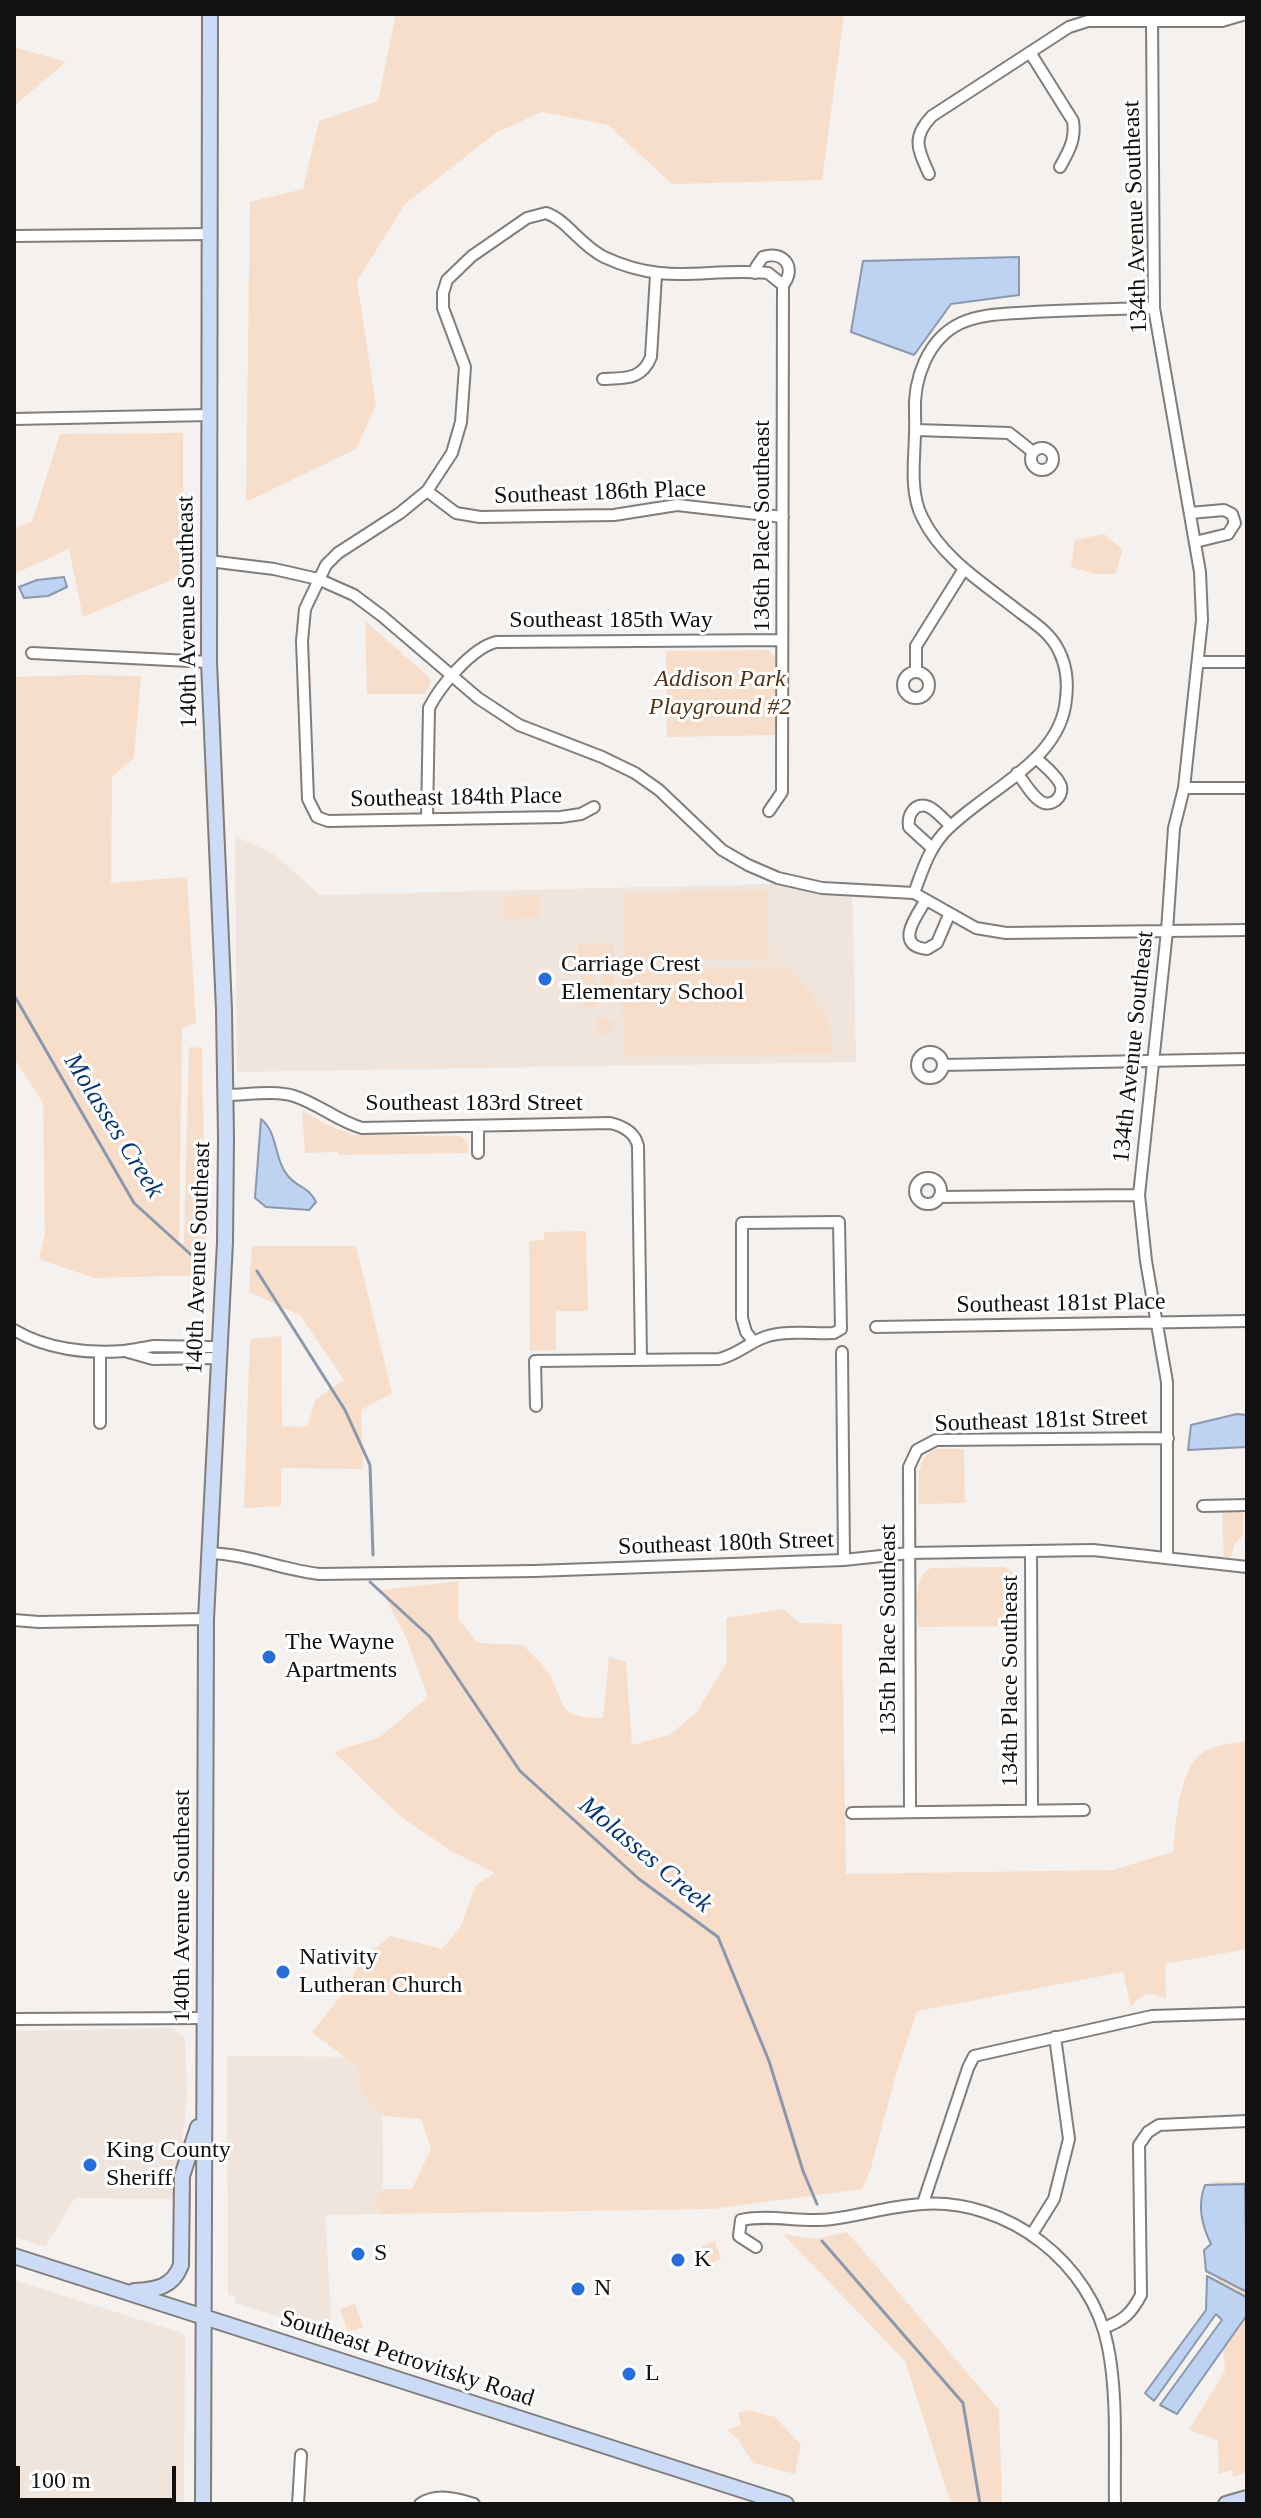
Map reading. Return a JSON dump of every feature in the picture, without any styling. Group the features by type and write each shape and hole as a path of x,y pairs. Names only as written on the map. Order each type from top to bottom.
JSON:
{"main road":[{"name":"140th Avenue Southeast","path":"203,2504 206,1619 225,1242 226,1095 209,662 210,14"},
{"path":"128,2291 163,2287 178,2273 181,2265 182,2176 204,2112"},
{"name":"Southeast Petrovitsky Road","path":"14,2256 786,2504"},
{"path":"1226,2504 1247,2498"}],"street":[{"path":"929,174 917,140 922,126 932,116 1069,27 1088,21 1152,17 1222,21 1246,14"},
{"name":"134th Avenue Southeast","path":"1152,17 1154,308 1200,572 1202,620 1184,788 1174,828 1167,931 1139,1195 1167,1382 1167,1556"},
{"path":"1031,54 1073,121 1075,133 1072,145 1060,167"},
{"path":"318,579 338,553 400,513 427,491 452,453 461,422 465,367 443,308 447,280 472,256 527,218 546,213 562,221 576,239 591,250 656,275 768,273 783,285"},
{"path":"14,236 211,234"},
{"name":"136th Place Southeast","path":"755,273 763,257 774,255 783,258 790,270 790,276 783,285 782,792 769,811"},
{"path":"603,379 634,376 647,369 651,357 656,275"},
{"path":"914,893 932,848 951,826 1036,758 1061,725 1067,677 1060,652 1044,630 964,569 938,544 920,515 914,481 914,394 923,362 942,336 961,323 993,314 1154,308"},
{"path":"14,419 209,415"},
{"path":"916,430 1009,433 1033,452"},
{"name":"Southeast 186th Place","path":"427,491 456,513 480,517 614,515 677,505 783,517"},
{"path":"1190,513 1224,510 1232,514 1235,523 1228,534 1195,542"},
{"path":"209,561 274,569 318,579 364,602 478,698 519,725 635,773 659,790 722,850 778,878 843,890 914,893 976,928 1006,933 1247,930"},
{"path":"916,672 916,646 964,569"},
{"name":"Southeast 184th Place","path":"318,579 305,609 302,641 308,799 317,817 328,821 561,817 581,814 594,807"},
{"name":"Southeast 185th Way","path":"427,818 429,708 435,696 484,645 496,642 782,640"},
{"path":"32,653 209,662"},
{"path":"1199,662 1247,662"},
{"path":"1017,773 1040,800 1049,803 1057,800 1062,792 1060,782 1036,758"},
{"path":"1184,788 1247,788"},
{"path":"932,848 909,827 908,817 913,809 922,806 931,808 951,826"},
{"path":"926,900 909,931 915,947 927,949 937,943 949,915"},
{"path":"943,1065 1247,1059"},
{"name":"Southeast 183rd Street","path":"226,1095 291,1095 309,1102 337,1120 362,1128 621,1125 636,1138 638,1146 641,1360"},
{"path":"478,1126 478,1153"},
{"path":"939,1197 1139,1195"},
{"path":"536,1406 535,1361 719,1359 735,1355 754,1342 774,1334 834,1333 841,1329 839,1222 742,1223 742,1318 746,1332 754,1342"},
{"name":"Southeast 181st Place","path":"876,1327 1247,1321"},
{"path":"14,1330 31,1340 61,1348 100,1352 152,1346 218,1352"},
{"path":"100,1352 100,1423"},
{"path":"842,1352 844,1560"},
{"name":"Southeast 181st Street","path":"917,1450 936,1440 1168,1438"},
{"name":"135th Place Southeast","path":"910,1812 909,1467 917,1450"},
{"path":"1203,1506 1247,1505"},
{"name":"Southeast 180th Street","path":"208,1553 237,1554 290,1571 319,1574 534,1571 844,1560 909,1553 1093,1550 1247,1567"},
{"name":"134th Place Southeast","path":"1031,1551 1032,1811"},
{"path":"14,1620 206,1619"},
{"path":"852,1813 1084,1810"},
{"path":"923,2203 974,2056 1152,2016 1247,2013"},
{"path":"14,2019 204,2018"},
{"path":"1032,2234 1054,2199 1069,2139 1055,2037"},
{"path":"1103,2328 1122,2321 1133,2311 1141,2295 1139,2145 1148,2132 1159,2125 1247,2121"},
{"path":"756,2247 739,2236 741,2220 813,2221 923,2203 977,2210 1032,2234 1055,2252 1080,2283 1103,2328 1112,2369 1115,2504"},
{"path":"298,2504 301,2455"},
{"path":"420,2504 436,2498 459,2499 474,2504"}],"shaded area":[{"name":"Carriage Crest Elementary School","path":"235,836 274,854 320,895 852,882 856,1062 237,1072"},
{"path":"172,2028 185,2038 187,2098 176,2199 75,2198 45,2247 14,2237 14,2031"},
{"path":"227,2056 382,2057 383,2214 325,2215 332,2332 235,2303 235,2297 228,2294"},
{"path":"14,2280 182,2333 185,2337 184,2504 14,2504"}],"green space":[{"path":"396,14 844,14 822,180 672,184 608,125 542,112 497,132 405,204 357,281 376,405 356,449 246,502 250,202 303,189 319,121 378,101"},
{"path":"14,47 66,62 14,106"},
{"path":"183,433 183,575 83,617 69,549 14,574 14,528 32,522 60,434"},
{"path":"1104,534 1123,550 1115,574 1096,574 1071,567 1075,540"},
{"path":"365,621 429,677 431,682 425,694 367,694"},
{"name":"Addison Park Playground #2","path":"769,650 775,658 775,735 667,737 666,651"},
{"path":"141,676 134,758 112,777 111,883 187,877 196,1023 182,1028 179,1243 184,1243 189,1047 202,1048 206,1275 94,1278 39,1259 45,1234 43,1103 14,1058 14,677"},
{"path":"767,890 769,959 625,962 623,894"},
{"path":"539,896 540,918 504,919 503,897"},
{"path":"614,943 614,965 578,966 578,944"},
{"path":"787,967 828,1020 834,1054 624,1057 621,969"},
{"path":"602,974 614,974 615,994 602,995"},
{"path":"582,975 594,975 598,1007 583,1010"},
{"path":"608,1018 608,1022 614,1022 615,1030 597,1035 596,1019"},
{"path":"302,1110 327,1125 354,1135 460,1136 467,1142 469,1153 305,1153"},
{"path":"586,1231 588,1311 556,1311 556,1350 530,1351 529,1241 544,1240 544,1232"},
{"path":"252,1246 356,1246 392,1393 361,1410 363,1469 281,1468 281,1506 244,1508 250,1339 281,1336 282,1426 307,1427 316,1399 344,1380 300,1315 249,1292"},
{"path":"936,1449 964,1449 965,1503 919,1504 921,1465"},
{"path":"1237,1510 1243,1514 1243,1535 1234,1545 1231,1557 1224,1557 1222,1512"},
{"path":"1004,1567 1017,1579 1018,1626 918,1627 918,1586 931,1568"},
{"path":"459,1581 458,1619 478,1643 523,1645 546,1670 570,1713 603,1718 609,1657 626,1662 632,1745 669,1735 697,1712 727,1662 726,1618 783,1609 800,1623 842,1624 846,1874 1113,1870 1173,1852 1181,1794 1191,1766 1210,1749 1247,1741 1247,1949 1165,1964 1166,1999 1146,1995 1131,2007 1123,1972 917,2011 862,2189 712,2209 381,2214 376,2204 384,2189 412,2189 431,2149 421,2119 385,2116 362,2095 359,2068 312,2032 346,1990 362,1958 391,1936 442,1949 460,1928 476,1885 495,1873 451,1851 400,1816 334,1752 380,1737 428,1697 406,1637 381,1590"},
{"path":"1247,2181 1247,2472 1233,2477 1232,2470 1219,2474 1218,2440 1189,2430 1225,2371 1209,2182"},
{"path":"847,2232 999,2410 1002,2504 951,2504 905,2361 783,2234 816,2239"},
{"path":"715,2241 721,2259 707,2264 701,2246"},
{"path":"355,2304 363,2327 348,2332 340,2309"},
{"path":"749,2410 775,2417 801,2445 795,2474 753,2463 738,2439 727,2430 741,2425 738,2413"}],"water":[{"path":"1019,257 1019,295 951,304 914,355 851,332 863,261"},
{"path":"64,577 67,587 48,596 24,598 19,587 37,580"},
{"path":"261,1119 270,1131 284,1169 316,1202 309,1210 266,1207 255,1198"},
{"path":"1237,1414 1247,1415 1247,1447 1188,1450 1191,1425"},
{"path":"1245,2184 1247,2292 1206,2271 1204,2250 1211,2244 1201,2207 1205,2185"},
{"path":"1207,2276 1246,2297 1247,2315 1177,2414 1160,2405 1222,2320 1216,2314 1154,2401 1145,2393 1206,2310"}],"waterway":[{"name":"Molasses Creek","path":"14,995 134,1203 199,1262"},
{"name":"Molasses Creek","path":"257,1271 345,1410 370,1465 373,1555"},
{"name":"Molasses Creek","path":"370,1582 430,1637 520,1771 639,1879 718,1937 769,2061 803,2171 817,2204"},
{"name":"Molasses Creek","path":"822,2241 963,2403 980,2504"}],"place":[{"name":"Carriage Crest Elementary School","path":"545,979"},
{"name":"The Wayne Apartments","path":"269,1657"},
{"name":"Nativity Lutheran Church","path":"283,1972"},
{"name":"King County Sheriff","path":"90,2165"},
{"name":"S","path":"358,2254"},
{"name":"K","path":"678,2260"},
{"name":"N","path":"578,2289"},
{"name":"L","path":"629,2374"}]}
